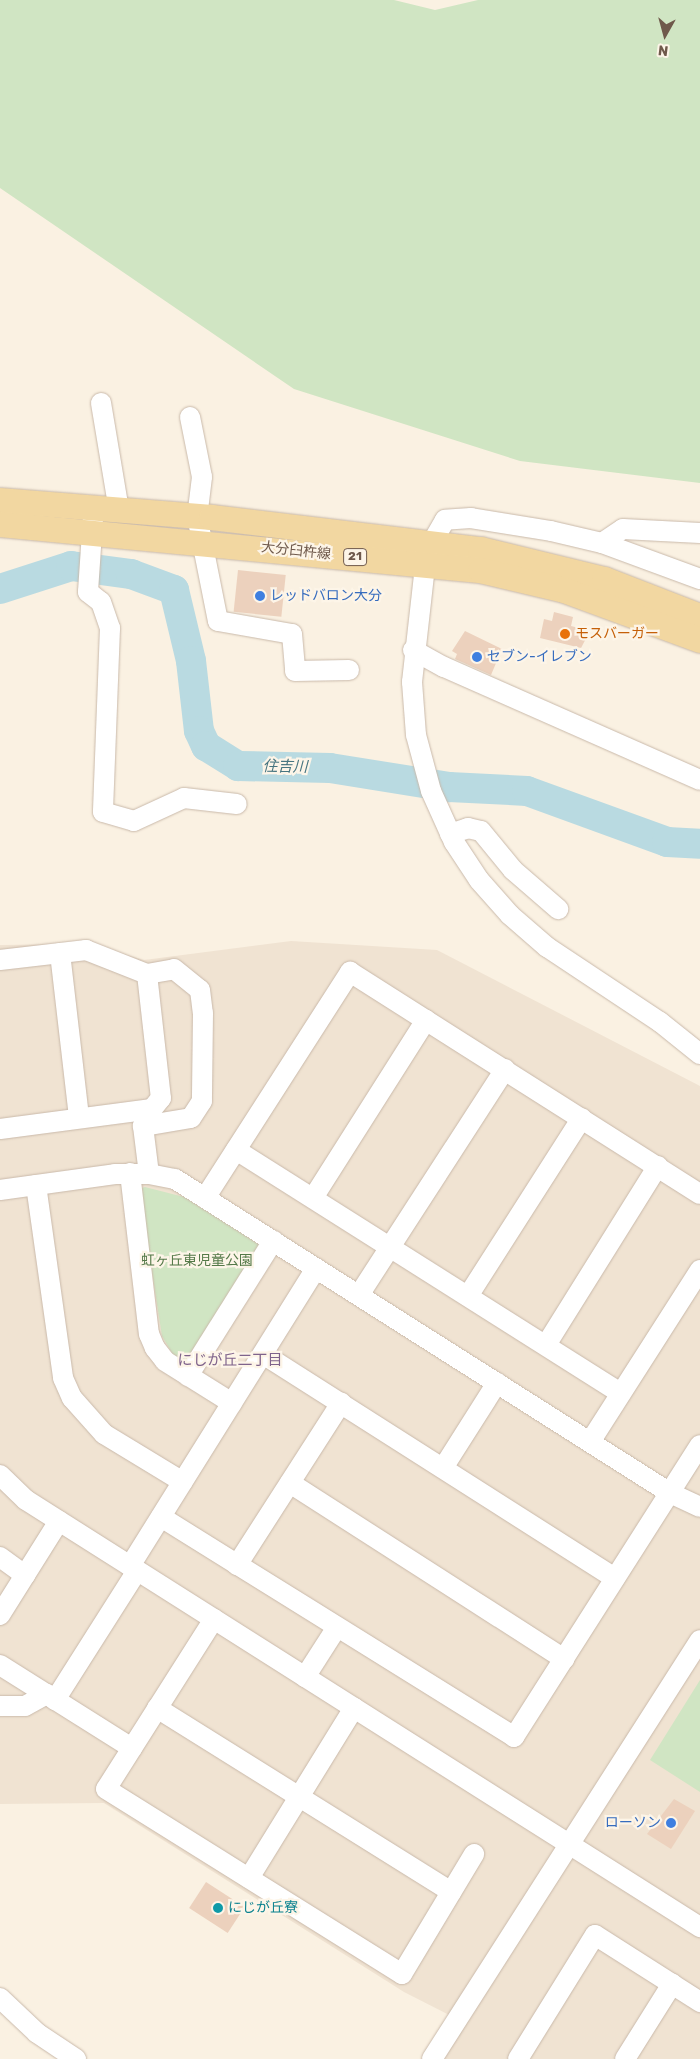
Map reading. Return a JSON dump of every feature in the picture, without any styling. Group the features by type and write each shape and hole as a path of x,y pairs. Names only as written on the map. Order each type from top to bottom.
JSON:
{"main road":[{"name":"大分臼杵線","path":"0,500 202,541 429,553 480,550 574,571 700,616"},
{"name":"大分臼杵線","path":"0,524 92,519 119,510 197,516 429,553 480,570 546,585 700,640"}],"street":[{"path":"101,403 119,510"},
{"path":"190,417 202,477 197,516 218,621 292,634 295,671 349,670"},
{"path":"700,580 602,543 459,517 445,520 429,553 413,650 413,715 437,806 450,834 494,899 529,932 700,1054"},
{"path":"92,519 88,592 101,602 110,628 103,812 134,821 184,798 237,804"},
{"path":"602,543 623,529 700,533"},
{"path":"413,650 444,667 700,780"},
{"path":"450,834 468,828 481,831 513,870 558,909"},
{"path":"0,960 86,950 147,974 174,969 200,990 203,1013 202,1101 191,1118 143,1126 139,1173 150,1334 165,1362 232,1403"},
{"path":"60,953 79,1118"},
{"path":"205,1198 350,972 700,1194"},
{"path":"0,1128 152,1109 161,1098 147,974"},
{"path":"313,1198 426,1020"},
{"path":"359,1295 504,1069"},
{"path":"468,1296 582,1118"},
{"path":"236,1150 621,1392"},
{"path":"546,1345 658,1166"},
{"path":"0,1190 139,1173 175,1179 670,1493 700,1507"},
{"path":"36,1185 63,1378 72,1398 104,1434 183,1482"},
{"path":"188,1376 273,1241"},
{"path":"0,1706 25,1706 51,1697 134,1568 161,1517 316,1268"},
{"path":"590,1442 700,1270"},
{"path":"263,1354 616,1578"},
{"path":"443,1468 497,1383"},
{"path":"237,1565 341,1403"},
{"path":"161,1517 514,1737 700,1445"},
{"path":"0,1475 26,1500 700,1927"},
{"path":"290,1483 564,1659"},
{"path":"0,1615 60,1521"},
{"path":"0,1557 25,1575"},
{"path":"214,1619 106,1789 402,1974 474,1854"},
{"path":"305,1677 337,1627"},
{"path":"432,2059 700,1640"},
{"path":"0,1664 132,1748"},
{"path":"157,1708 451,1892"},
{"path":"249,1878 354,1708"},
{"path":"518,2059 596,1935 700,2002"},
{"path":"625,2059 672,1984"},
{"path":"0,1998 37,2033 76,2059"}],"shaded area":[{"path":"291,941 437,950 700,1086 700,2059 439,2059 463,2022 404,1992 104,1803 0,1804 0,945 90,944 144,960"}],"green space":[{"path":"0,0 394,0 435,10 478,0 700,0 700,483 520,461 294,389 0,188"},
{"name":"虹ヶ丘東児童公園","path":"145,1187 184,1197 263,1247 186,1365 175,1358 162,1336 139,1189"},
{"path":"700,1680 700,1792 650,1760"}],"building":[{"name":"レッドバロン大分","path":"238,570 286,575 281,617 234,612"},
{"name":"モスバーガー","path":"554,612 573,617 571,626 590,631 581,648 540,638 544,619 552,621"},
{"name":"セブン-イレブン","path":"465,631 502,649 491,675 455,659 457,654 452,651"},
{"name":"ローソン","path":"674,1799 695,1811 671,1849 647,1834"},
{"name":"にじが丘寮","path":"206,1882 245,1907 228,1933 189,1908"}],"waterway":[{"name":"住吉川","path":"0,589 71,566 131,574 174,590 191,661 199,731 206,746 238,766 330,768 449,787 527,791 667,842 700,844"}],"place":[{"name":"レッドバロン大分","path":"260,596"},
{"name":"モスバーガー","path":"565,634"},
{"name":"セブン-イレブン","path":"477,657"},
{"name":"ローソン","path":"671,1823"},
{"name":"にじが丘寮","path":"218,1908"}],"district":[{"name":"にじが丘二丁目","path":"230,1361"}]}
